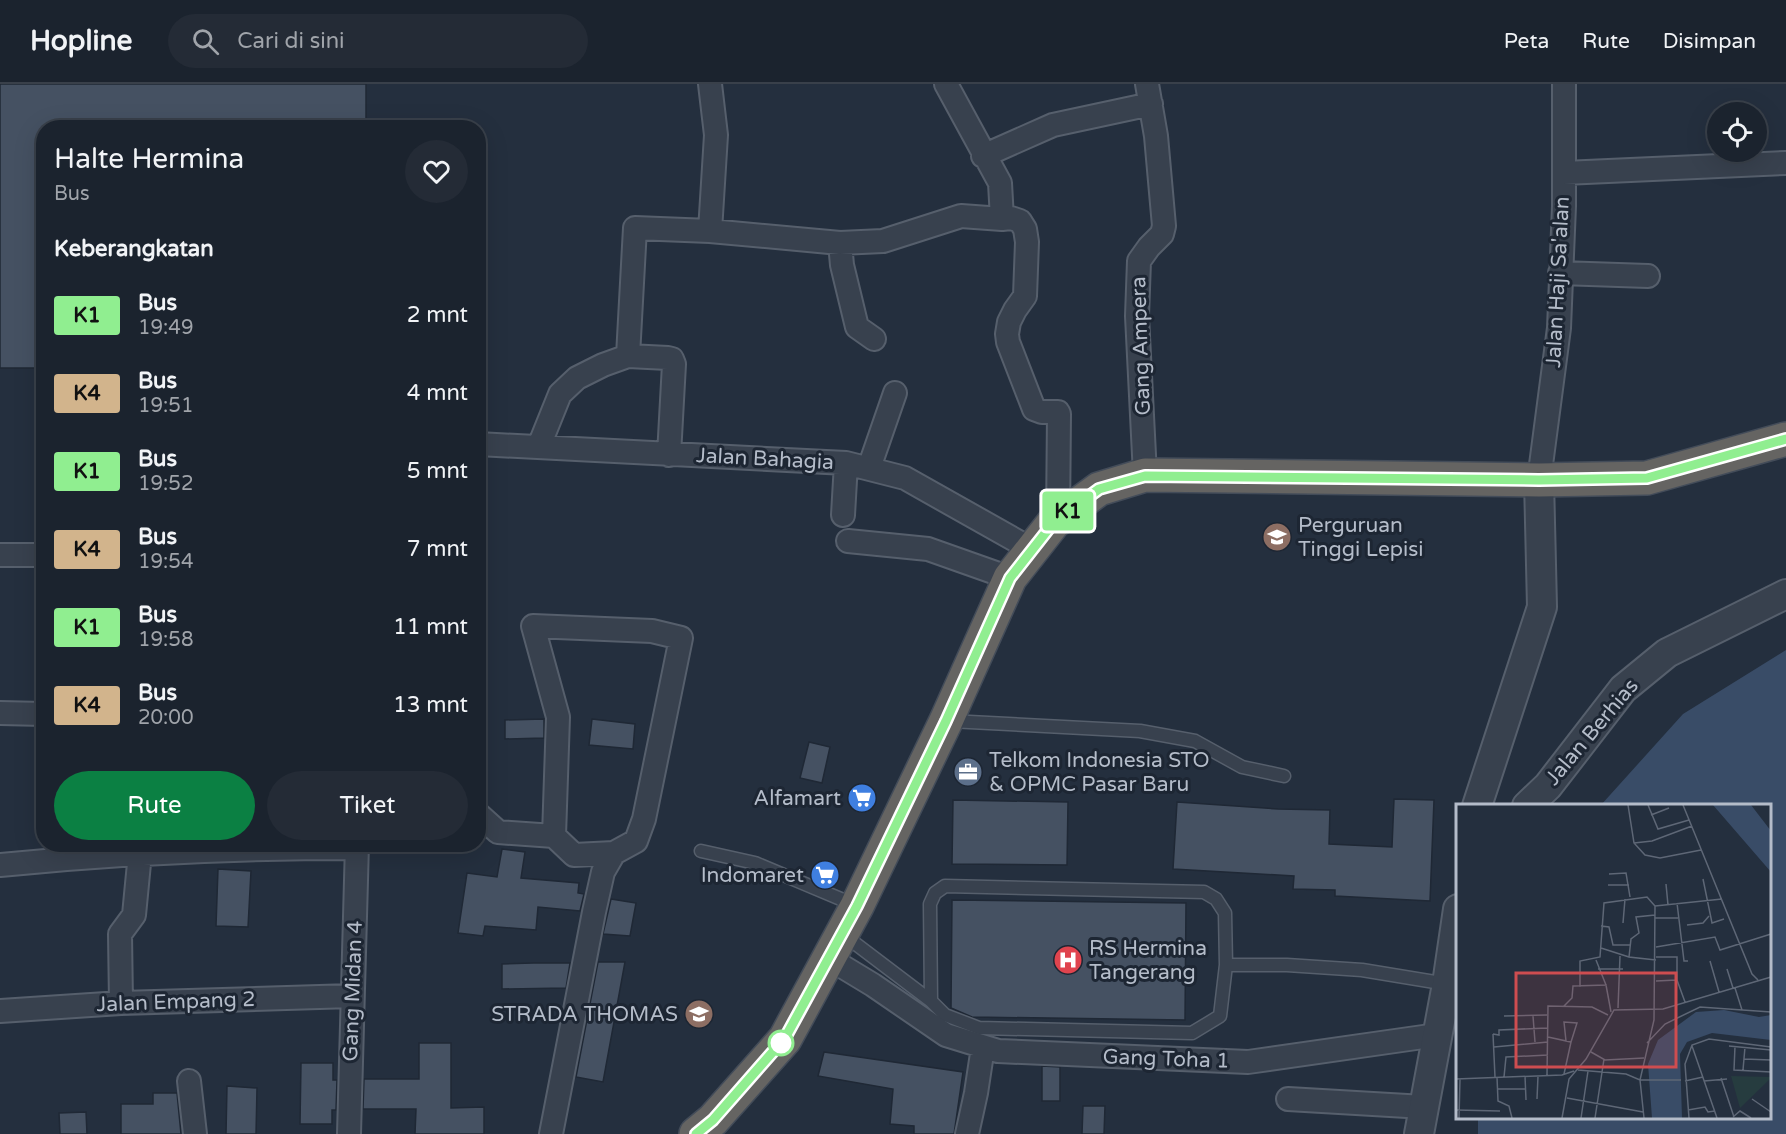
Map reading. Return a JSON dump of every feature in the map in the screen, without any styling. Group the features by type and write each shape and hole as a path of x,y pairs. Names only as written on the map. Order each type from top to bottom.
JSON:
{"highway":[{"path":"696,1134 713,1120 785,1038 843,933 946,721 1010,578 1031,549 1058,519 1099,489 1145,476 1539,480 1647,478 1786,439"}],"street":[{"path":"710,84 716,135 710,231"},
{"path":"946,84 983,156 1000,183 1002,219"},
{"name":"Jalan Haji Sa'alan","path":"1539,480 1559,328 1564,173 1564,84"},
{"path":"983,156 1053,125 1149,94"},
{"name":"Gang Ampera","path":"1145,476 1137,316 1139,261 1144,252 1162,234 1164,226 1156,136 1149,94"},
{"path":"1564,173 1786,164"},
{"path":"628,356 635,228 710,231 840,243 883,240 961,216 1011,218 1020,221 1025,229 1027,242 1025,296 1009,322 1008,342 1034,409 1059,414 1058,519"},
{"path":"840,243 842,266 856,327 874,339"},
{"path":"1560,273 1648,276"},
{"path":"539,446 560,394 577,378 628,356 668,358 673,361 669,455"},
{"path":"869,468 895,393"},
{"name":"Jalan Bahagia","path":"486,450 539,446 846,463 905,478 1031,549"},
{"path":"843,515 846,463"},
{"path":"1478,804 1542,607 1539,480"},
{"path":"848,541 928,549 1010,578"},
{"path":"0,555 36,555"},
{"name":"Jalan Berhias","path":"1529,804 1548,786 1623,689 1666,653 1786,594"},
{"path":"486,821 498,832 554,836 574,855 614,853 636,841 644,819 681,638 652,631 533,626 558,717 554,836"},
{"path":"0,713 36,714"},
{"path":"0,865 151,852"},
{"name":"Gang Midan 4","path":"349,1134 357,852"},
{"path":"121,1003 120,934 134,915 140,853"},
{"path":"551,1134 594,912 603,872 614,853"},
{"path":"1288,1098 1422,1120 1456,923"},
{"name":"Gang Toha 1","path":"843,933 873,985 946,1035 999,1051 1152,1060 1248,1062 1437,1035"},
{"name":"Jalan Empang 2","path":"0,1011 121,1003 352,996"},
{"path":"967,1134 983,1047"},
{"path":"189,1081 195,1134"}],"lane":[{"path":"946,721 1140,731 1196,741 1242,766 1284,776"},
{"path":"701,851 755,863 931,1001 945,1015 979,1028 1192,1033 1220,1016 1226,965 1225,913 1216,899 1204,892 945,886 935,893 930,904 931,1001"},
{"path":"1226,965 1287,965 1362,970 1447,984"}],"water":[{"path":"1786,650 1786,1134 1478,1134 1478,1119 1771,1119 1771,804 1602,804 1683,714"}],"building":[{"path":"0,84 366,84 366,120 36,120 36,368 0,368"},
{"path":"544,719 544,738 505,739 505,720"},
{"path":"592,719 635,724 633,749 589,745"},
{"path":"809,742 830,747 822,783 800,778"},
{"path":"1394,799 1434,800 1430,901 1335,896 1335,890 1293,889 1294,876 1173,869 1177,802 1330,810 1329,844 1392,847"},
{"path":"953,800 1068,802 1067,865 952,864"},
{"path":"502,849 525,852 521,878 579,883 578,893 584,894 580,911 538,907 536,930 485,926 483,936 458,933 467,873 497,877"},
{"path":"218,869 251,871 248,927 216,926"},
{"path":"611,899 636,903 630,936 603,934"},
{"name":"RS Hermina Tangerang","path":"952,900 1186,903 1185,1020 972,1017 951,1008"},
{"path":"598,962 625,962 603,1082 576,1077"},
{"path":"570,963 566,988 502,989 502,964"},
{"path":"419,1043 451,1043 451,1108 484,1107 484,1134 415,1134 416,1109 363,1109 364,1079 419,1079"},
{"path":"824,1052 963,1072 954,1134 914,1134 914,1126 890,1124 893,1089 818,1076"},
{"path":"301,1063 333,1063 333,1080 337,1080 336,1110 332,1110 332,1124 300,1124"},
{"path":"1042,1066 1060,1067 1060,1101 1042,1101"},
{"path":"227,1086 257,1088 256,1134 226,1134"},
{"path":"153,1093 177,1093 181,1134 121,1134 121,1104 153,1104"},
{"path":"1083,1106 1105,1106 1104,1134 1082,1134"},
{"path":"86,1112 87,1134 60,1134 59,1113"}],"bus line":[{"name":"K1","path":"696,1134 713,1120 785,1038 830,959 946,721 1010,578 1054,522 1099,489 1145,476 1539,480 1647,478 1786,439"}],"place":[{"name":"Perguruan Tinggi Lepisi","path":"1277,537"},
{"name":"Telkom Indonesia STO & OPMC Pasar Baru","path":"968,772"},
{"name":"Alfamart","path":"862,798"},
{"name":"Indomaret","path":"825,875"},
{"name":"RS Hermina Tangerang","path":"1068,960"},
{"name":"STRADA THOMAS","path":"699,1014"}]}
